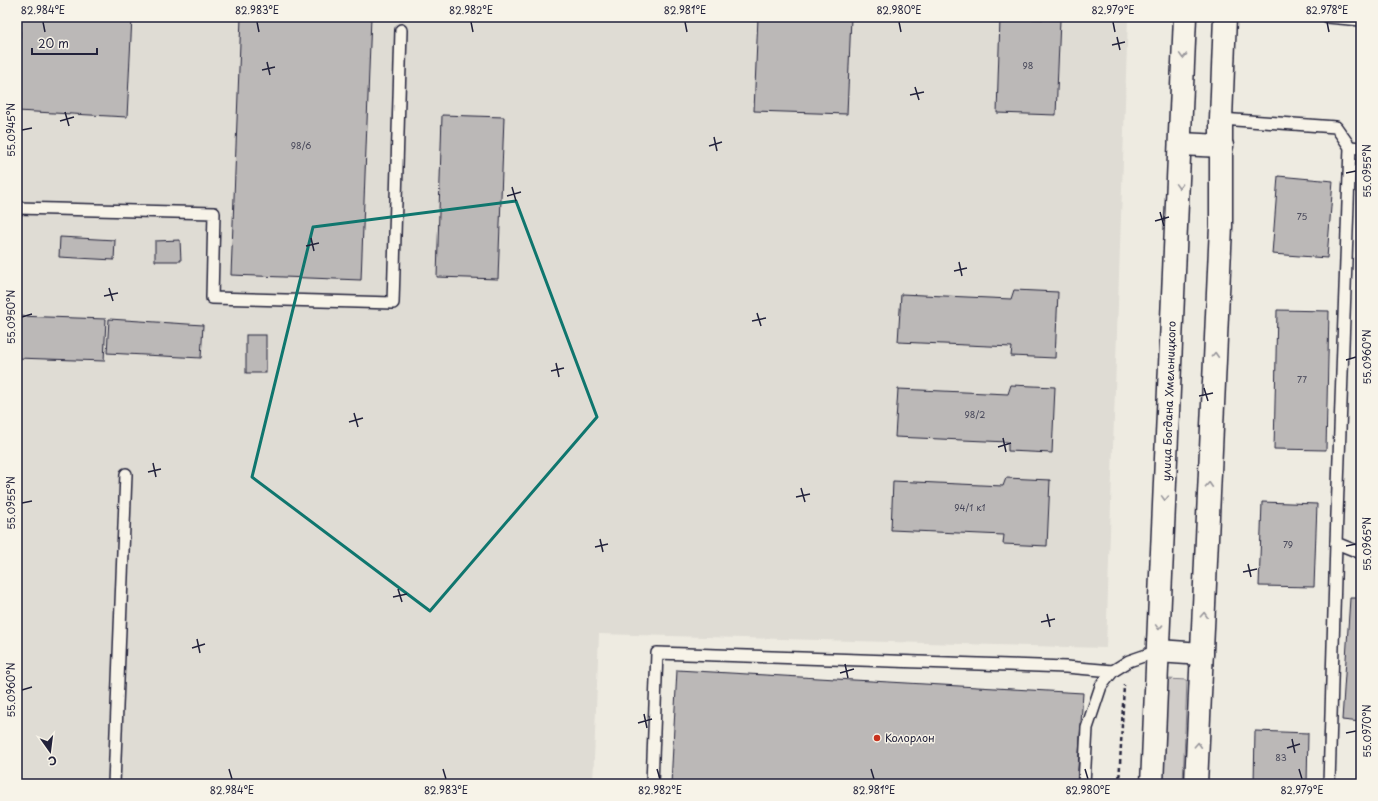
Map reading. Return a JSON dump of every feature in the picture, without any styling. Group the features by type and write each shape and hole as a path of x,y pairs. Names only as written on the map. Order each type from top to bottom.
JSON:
{"highway":[{"name":"улица Богдана Хмельницкого","path":"1152,784 1185,17"},
{"path":"1196,784 1221,226 1221,119 1225,17"},
{"path":"1180,144 1222,146"},
{"path":"1158,651 1202,654"}],"lane":[{"path":"1328,17 1361,20"},
{"path":"17,208 214,213 212,298 393,303 401,30"},
{"path":"1221,119 1336,127 1355,147 1336,543 1328,784"},
{"path":"114,784 126,474"},
{"path":"1336,543 1361,553"},
{"path":"1084,784 1087,728 1101,686 1113,671 1125,664 1158,651"},
{"path":"652,784 657,653 1066,667 1113,671"}],"path":[{"path":"1119,784 1125,664"}],"highlighted area":[{"path":"516,201 597,417 430,611 252,477 313,227"}],"shaded area":[{"path":"17,17 1128,17 1106,648 599,634 593,784 17,784"},
{"path":"1167,679 1187,680 1183,784 1163,784"}],"building":[{"path":"21,17 132,17 127,117 17,111"},
{"path":"241,17 371,17 361,280 231,275"},
{"path":"758,17 851,17 847,114 754,111"},
{"path":"1000,18 1060,20 1056,115 997,113"},
{"path":"442,115 504,117 498,279 437,277"},
{"path":"1278,176 1333,181 1327,258 1272,254"},
{"path":"60,237 115,240 114,260 59,257"},
{"path":"180,240 181,261 155,261 155,241"},
{"path":"1014,290 1058,292 1055,358 1011,356 1012,347 898,342 901,294 1011,299"},
{"path":"1277,310 1329,311 1326,450 1274,449"},
{"path":"17,316 106,319 104,361 17,358"},
{"path":"109,319 203,325 201,358 107,353"},
{"path":"246,335 266,335 266,373 246,373"},
{"path":"1011,385 1055,387 1052,453 1008,451 1008,442 895,437 898,389 1008,394"},
{"path":"1006,478 1050,480 1047,546 1003,544 1004,535 891,530 893,481 1003,486"},
{"path":"1262,502 1317,504 1314,587 1259,586"},
{"path":"1350,598 1361,598 1361,722 1342,720"},
{"name":"Колорлон","path":"677,670 1083,693 1077,784 671,784"},
{"path":"1255,731 1308,733 1307,784 1254,784"}],"place":[{"name":"Колорлон","path":"877,738"}]}
